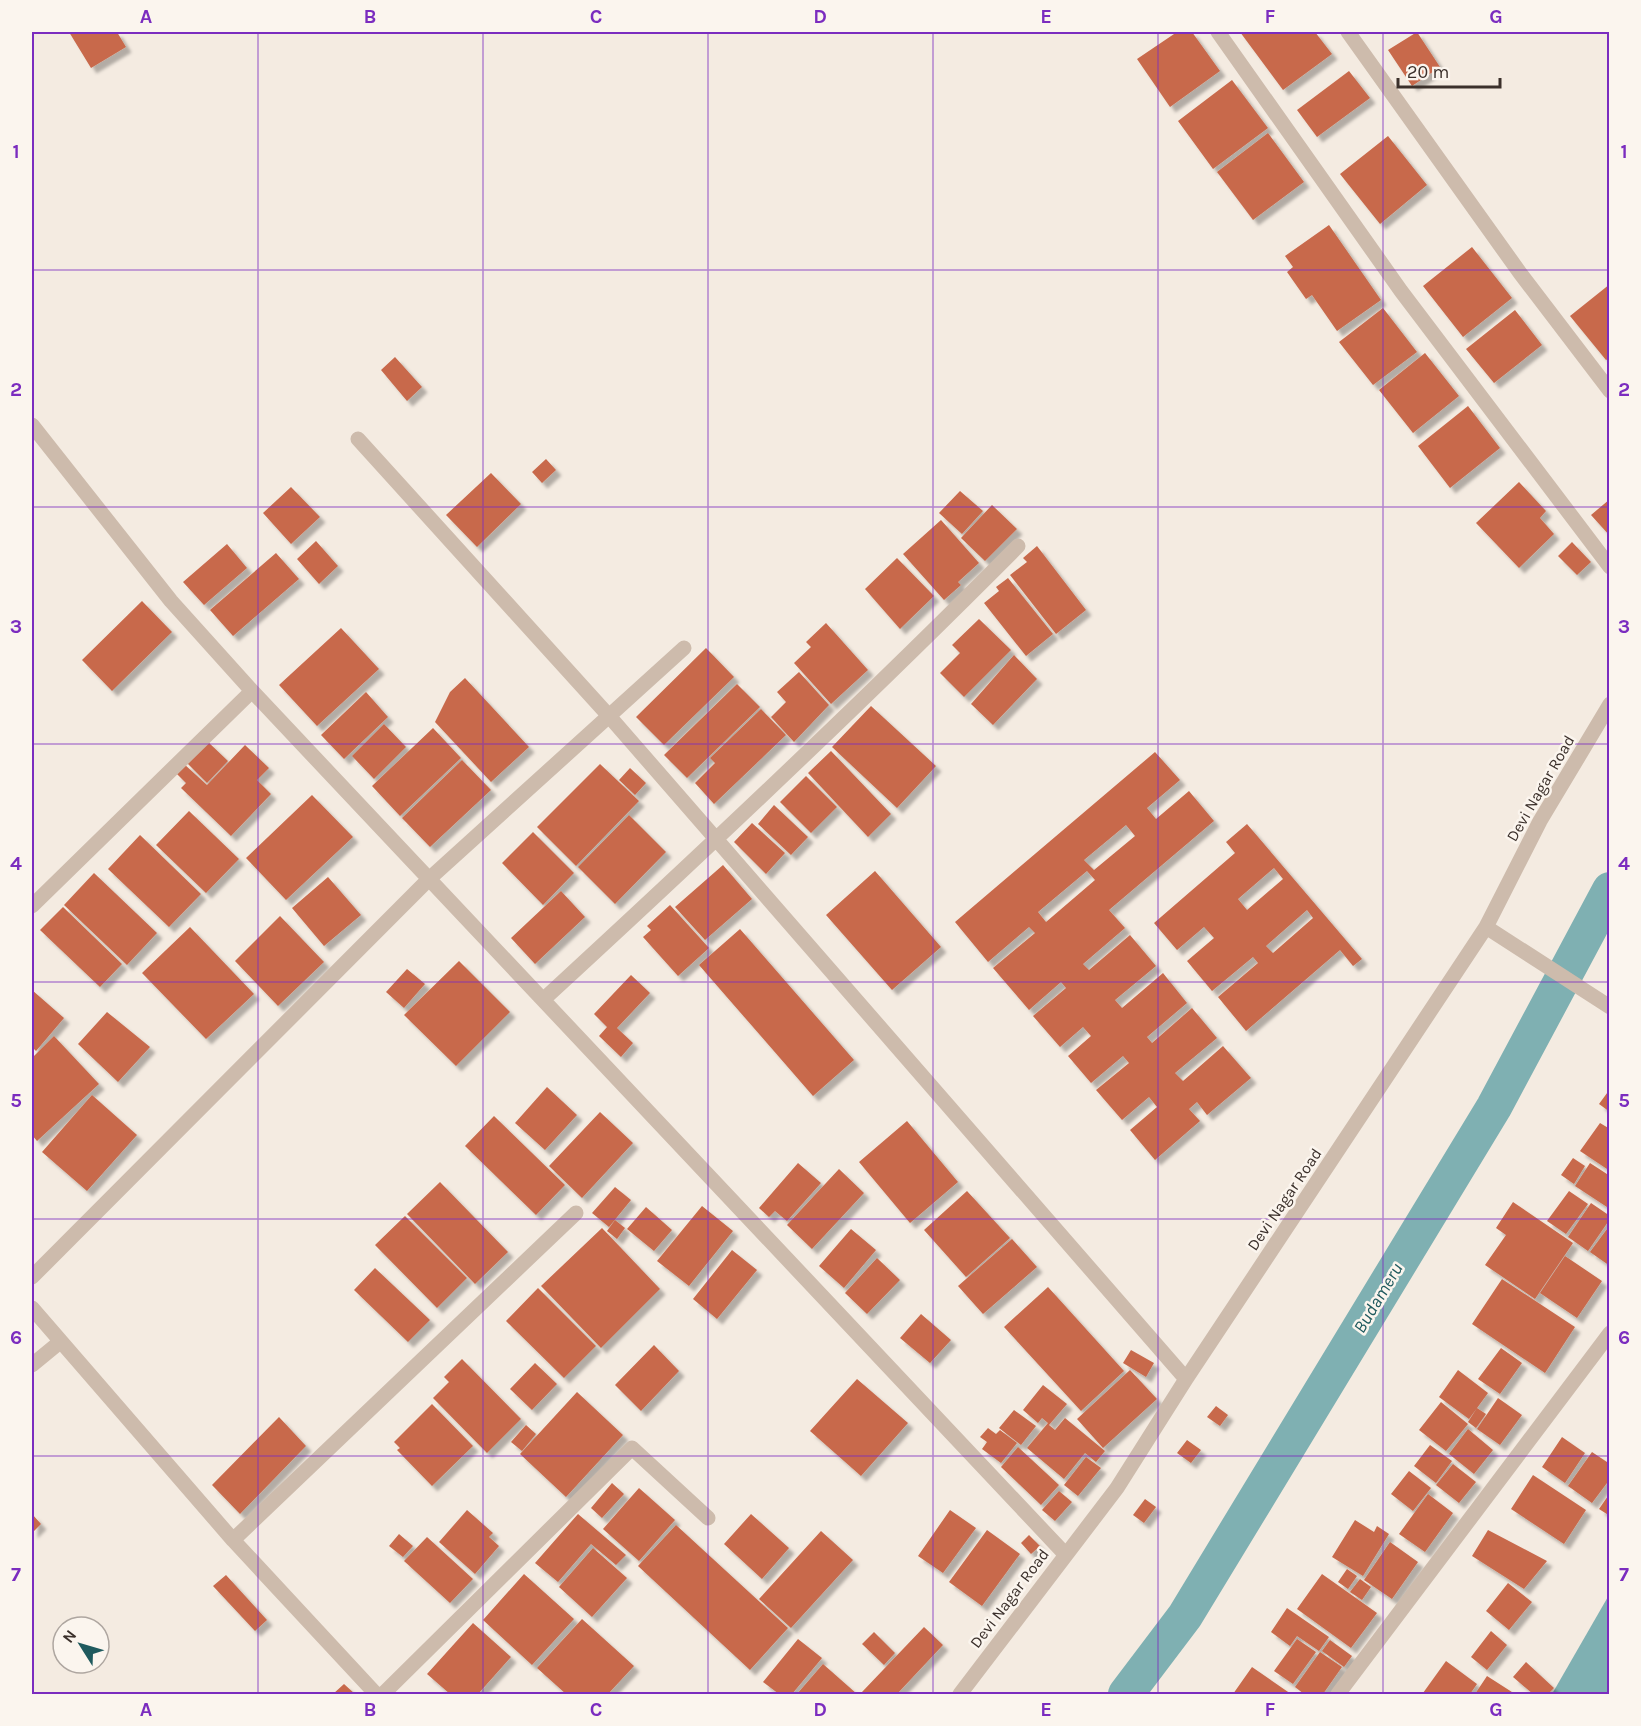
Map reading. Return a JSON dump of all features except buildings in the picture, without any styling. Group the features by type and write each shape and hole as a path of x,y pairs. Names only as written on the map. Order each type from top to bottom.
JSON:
{"street":[{"path":"1218,32 1401,291 1610,567"},
{"path":"1348,32 1520,273 1610,391"},
{"path":"32,425 171,601 252,691 1065,1554"},
{"path":"358,439 609,716 1186,1379"},
{"path":"544,999 717,841 896,669 1018,546"},
{"path":"32,1277 429,879 684,648"},
{"path":"32,906 252,691"},
{"name":"Devi Nagar Road","path":"960,1695 1117,1488 1186,1379 1486,927 1540,821 1610,704"},
{"path":"1486,927 1610,1007"},
{"path":"233,1540 576,1213"},
{"path":"32,1308 233,1540 376,1695"},
{"path":"1338,1695 1610,1334"},
{"path":"32,1365 60,1342"},
{"path":"383,1695 632,1448 708,1518"}],"water":[{"path":"1609,1595 1609,1694 1552,1694"}],"waterway":[{"name":"Budameru","path":"1126,1694 1185,1616 1494,1107 1610,890"}]}
